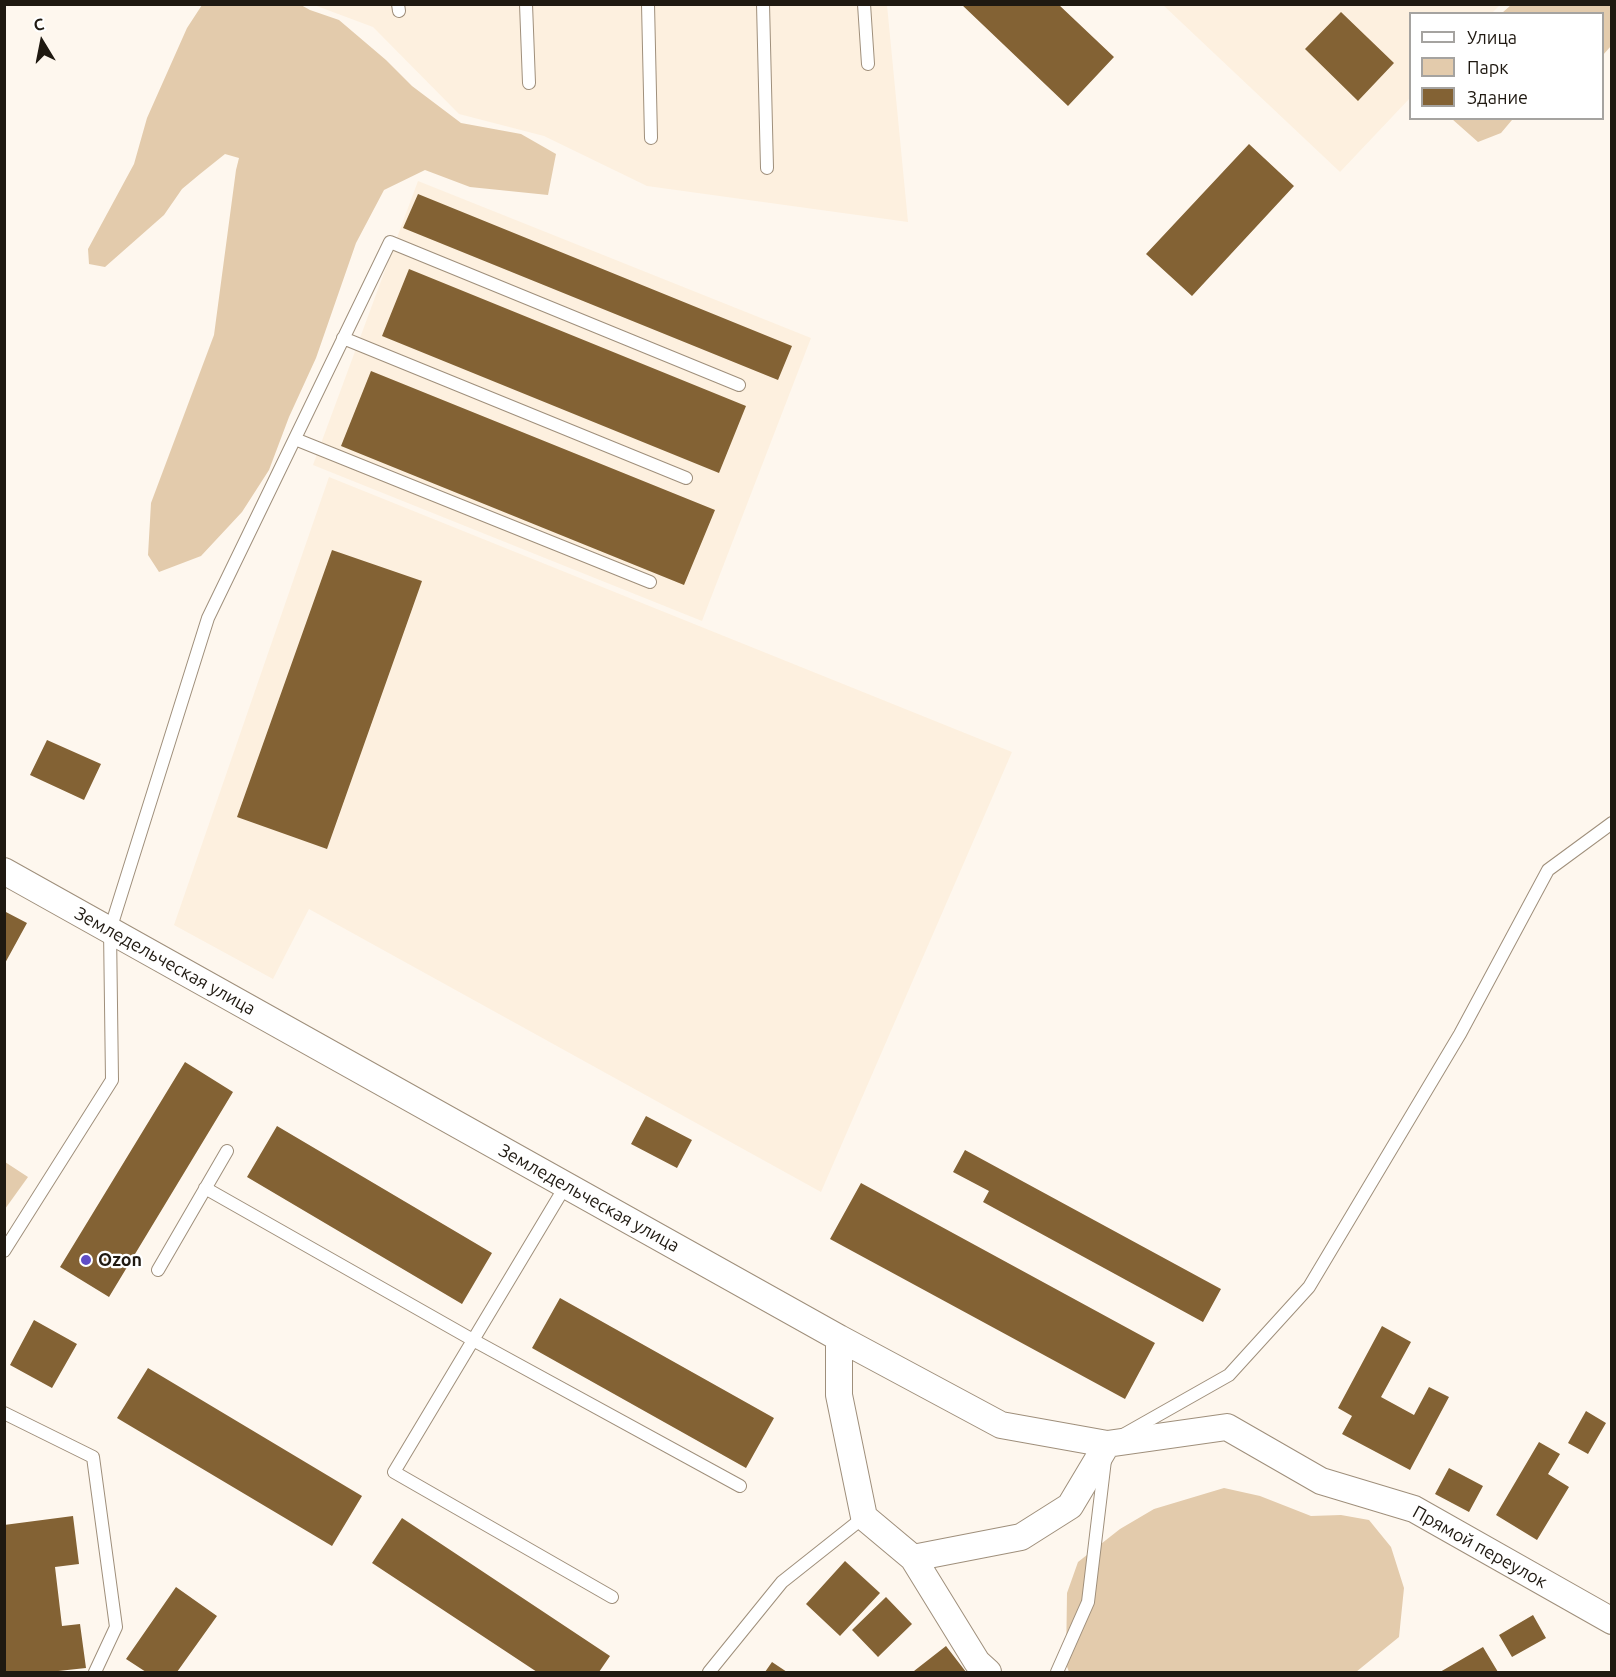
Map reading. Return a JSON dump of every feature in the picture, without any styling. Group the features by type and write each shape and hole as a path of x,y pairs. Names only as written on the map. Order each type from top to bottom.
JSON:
{"street":[{"name":"Земледельческая улица","path":"4,871 839,1338 1001,1425 1107,1444"},
{"path":"839,1338 838,1395 864,1517 913,1558 977,1662 988,1672"},
{"name":"Прямой переулок","path":"1107,1444 1227,1427 1321,1481 1414,1509 1611,1621"},
{"path":"913,1558 1021,1537 1070,1506 1107,1444"}],"lane":[{"path":"526,4 529,83"},
{"path":"648,4 651,138"},
{"path":"764,4 767,168"},
{"path":"864,4 868,64"},
{"path":"4,1251 112,1080 110,930 208,618 390,242 739,385"},
{"path":"343,338 686,478"},
{"path":"295,439 650,582"},
{"path":"1057,1672 1088,1602 1107,1444 1230,1375 1309,1287 1460,1034 1548,870 1611,823"},
{"path":"158,1270 227,1151"},
{"path":"566,1185 393,1472 612,1598"},
{"path":"205,1188 473,1340 740,1486"},
{"path":"4,1413 93,1457 116,1627 95,1672"},
{"path":"709,1672 782,1582 864,1517"}],"shaded area":[{"path":"314,5 887,5 908,222 647,186 544,136 459,114 373,27"},
{"path":"1163,5 1500,5 1493,12 1409,12 1409,99 1340,172"},
{"path":"418,181 811,338 702,621 313,465"},
{"path":"329,477 1012,752 821,1192 309,909 273,979 174,925"}],"green space":[{"path":"202,5 301,5 339,20 386,60 412,86 461,123 521,134 556,154 548,195 470,187 425,170 384,190 356,243 316,358 289,417 269,470 242,512 201,556 159,572 148,555 151,503 214,335 239,158 225,154 200,174 182,189 164,215 105,267 89,264 88,249 134,164 147,118 187,28"},
{"path":"1511,5 1611,5 1611,46 1604,54 1604,12 1503,12"},
{"path":"1453,120 1512,120 1501,133 1478,142"},
{"path":"5,1162 28,1177 5,1209"},
{"path":"1224,1488 1260,1496 1311,1516 1341,1515 1369,1520 1391,1547 1404,1588 1399,1637 1356,1672 1069,1672 1066,1664 1067,1593 1078,1562 1120,1529 1154,1509"}],"building":[{"path":"961,4 1058,4 1114,57 1068,106"},
{"path":"1341,12 1394,63 1358,101 1305,49"},
{"path":"1249,144 1294,186 1192,296 1146,254"},
{"path":"418,194 792,346 778,380 403,228"},
{"path":"409,269 746,406 719,473 382,336"},
{"path":"371,371 715,510 684,585 341,446"},
{"path":"332,550 422,581 327,849 237,817"},
{"path":"47,740 101,764 84,800 30,775"},
{"path":"4,911 27,923 4,965"},
{"path":"185,1062 233,1092 109,1297 60,1267"},
{"path":"646,1116 692,1140 677,1168 631,1144"},
{"path":"277,1126 492,1253 462,1304 247,1177"},
{"path":"965,1150 1221,1289 1203,1322 983,1202 989,1191 953,1172"},
{"path":"861,1183 1155,1343 1125,1399 830,1239"},
{"path":"560,1298 774,1418 746,1468 532,1348"},
{"path":"34,1320 77,1344 52,1388 10,1365"},
{"path":"1382,1326 1411,1342 1381,1397 1414,1415 1429,1387 1449,1397 1410,1470 1342,1434 1352,1416 1338,1408"},
{"path":"148,1368 362,1496 332,1546 117,1418"},
{"path":"1586,1411 1606,1423 1588,1454 1568,1443"},
{"path":"1539,1442 1560,1454 1548,1474 1569,1487 1537,1540 1496,1515"},
{"path":"1449,1468 1483,1486 1469,1512 1435,1494"},
{"path":"73,1516 79,1564 55,1567 62,1626 80,1624 86,1668 49,1672 4,1672 4,1525"},
{"path":"402,1518 610,1656 599,1672 537,1672 372,1563"},
{"path":"845,1561 880,1593 840,1636 806,1604"},
{"path":"176,1587 217,1616 177,1672 146,1672 126,1659"},
{"path":"886,1597 912,1624 878,1657 852,1630"},
{"path":"1533,1615 1546,1638 1512,1657 1499,1635"},
{"path":"946,1646 966,1672 914,1671"},
{"path":"1483,1647 1498,1672 1440,1672"},
{"path":"772,1662 787,1672 765,1672"}],"place":[{"name":"Ozon","path":"86,1260"}]}
